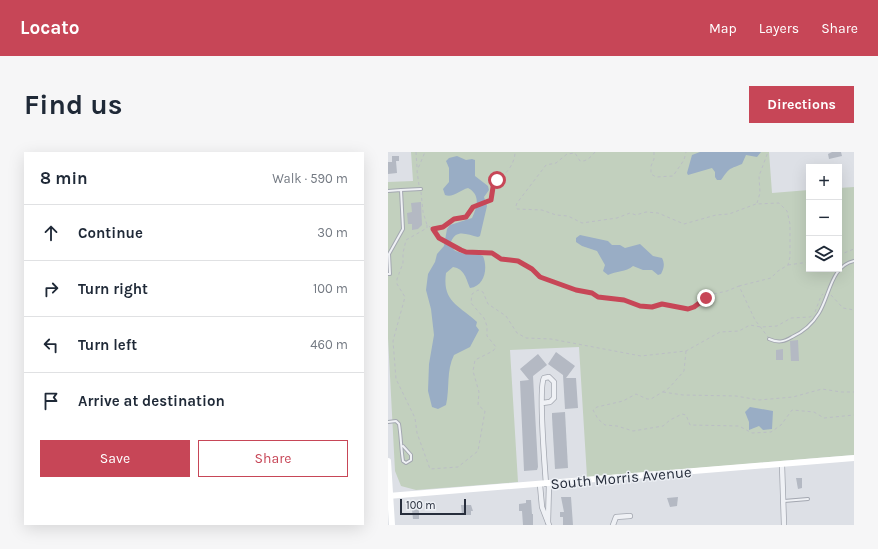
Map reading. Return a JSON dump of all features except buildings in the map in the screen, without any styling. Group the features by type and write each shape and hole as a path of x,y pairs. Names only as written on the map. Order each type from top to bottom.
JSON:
{"street":[{"path":"542,403 550,402 554,398 554,382 549,377 542,380 542,403 545,484 549,524"},
{"name":"South Morris Avenue","path":"389,496 854,458"},
{"path":"388,461 392,525"},
{"path":"782,465 784,525"},
{"path":"545,484 542,507 549,524"},
{"path":"613,525 616,517 630,516"}],"lane":[{"path":"388,191 421,189"},
{"path":"388,274 390,274 389,254 403,229 401,190"},
{"path":"769,339 776,343 786,341 808,327 820,312 840,268 847,263 854,261"},
{"path":"388,422 396,421 399,424 403,446 403,461 406,463 411,460 410,455 403,446"},
{"path":"783,501 808,499"}],"path":[{"path":"416,152 418,167 417,176 421,189 423,212 427,224 442,241 466,252 492,253 504,260 518,261 532,269 540,277 554,283 592,293 598,297 624,300 640,306 652,307 662,304 691,308 709,295 727,291 748,283 766,280 788,265 806,262"},
{"path":"418,167 425,152"},
{"path":"433,229 443,227 454,219 466,217 475,206 488,201 492,197 494,181 505,173 513,163 515,152"},
{"path":"595,152 589,159 583,162 580,161 574,152 571,152 556,163 546,165 517,203 517,209 542,210 556,215 568,216 582,223 617,218 630,213 636,215 646,212 658,213 684,224 716,215 729,214 756,204 779,203 787,211 790,224 790,257 788,265"},
{"path":"654,152 650,171 651,174 656,177 672,176 684,160 686,152"},
{"path":"756,204 760,194 759,176 768,152"},
{"path":"427,224 427,228 406,240 403,263 397,279 397,284 404,297 393,341 396,380 415,418 417,433 430,469 458,467 478,451 485,411 478,405 480,392 473,367 475,360 493,351 496,347 487,336 487,326 484,318 472,303 472,294 478,290 483,292 488,304 502,312 517,333 526,338 551,339 641,356 686,351 720,332 739,331 750,325 761,327 776,326 794,318 810,317 816,310 820,296 825,293 828,293 843,308 854,310"},
{"path":"842,254 854,249"},
{"path":"739,286 752,315 769,339"},
{"path":"686,351 684,371 662,392 647,399 636,394 623,402 616,402 594,408 594,414 605,425 617,426 633,431 663,426 670,420 682,414 686,416 690,426 739,426 752,433 771,432 777,429 792,410 814,412 824,418 854,415"},
{"path":"662,392 683,395 736,396 759,400 793,396 822,389 841,392 854,392"}],"green space":[{"path":"411,152 769,152 772,193 806,190 806,272 842,272 842,188 854,187 854,455 587,477 579,347 510,350 518,482 416,490 401,486 395,471 388,338 388,182 413,181"}],"water":[{"path":"700,152 761,152 757,157 746,155 742,164 729,170 721,180 717,180 715,177 715,172 712,168 688,175 687,173 692,155"},
{"path":"457,156 466,160 475,160 475,176 488,186 489,190 484,197 487,206 480,236 459,234 453,238 451,242 454,250 458,252 483,256 485,271 479,284 470,288 463,272 457,268 453,267 446,273 445,283 449,297 458,307 477,322 476,326 479,330 470,347 454,355 449,373 446,405 438,409 432,407 428,391 429,364 434,335 431,309 426,290 428,274 435,262 437,254 444,246 447,229 450,225 472,218 477,202 475,194 468,188 454,195 445,195 443,189 449,182 449,168 446,161 449,158"},
{"path":"580,235 608,241 612,245 620,245 625,248 640,244 653,256 662,258 664,264 662,272 658,275 652,270 643,270 633,266 608,275 603,271 605,265 597,251 582,246 576,242 576,238"},
{"path":"750,407 773,411 772,429 763,430 759,426 749,430 749,422 745,412"}],"route":[{"path":"497,180 494,181 491,200 473,207 466,217 450,220 440,229 433,229 442,241 466,252 480,251 492,253 504,260 521,262 532,269 540,277 576,290 592,293 598,297 624,300 640,306 652,307 662,304 688,309 694,307 706,298"}]}
